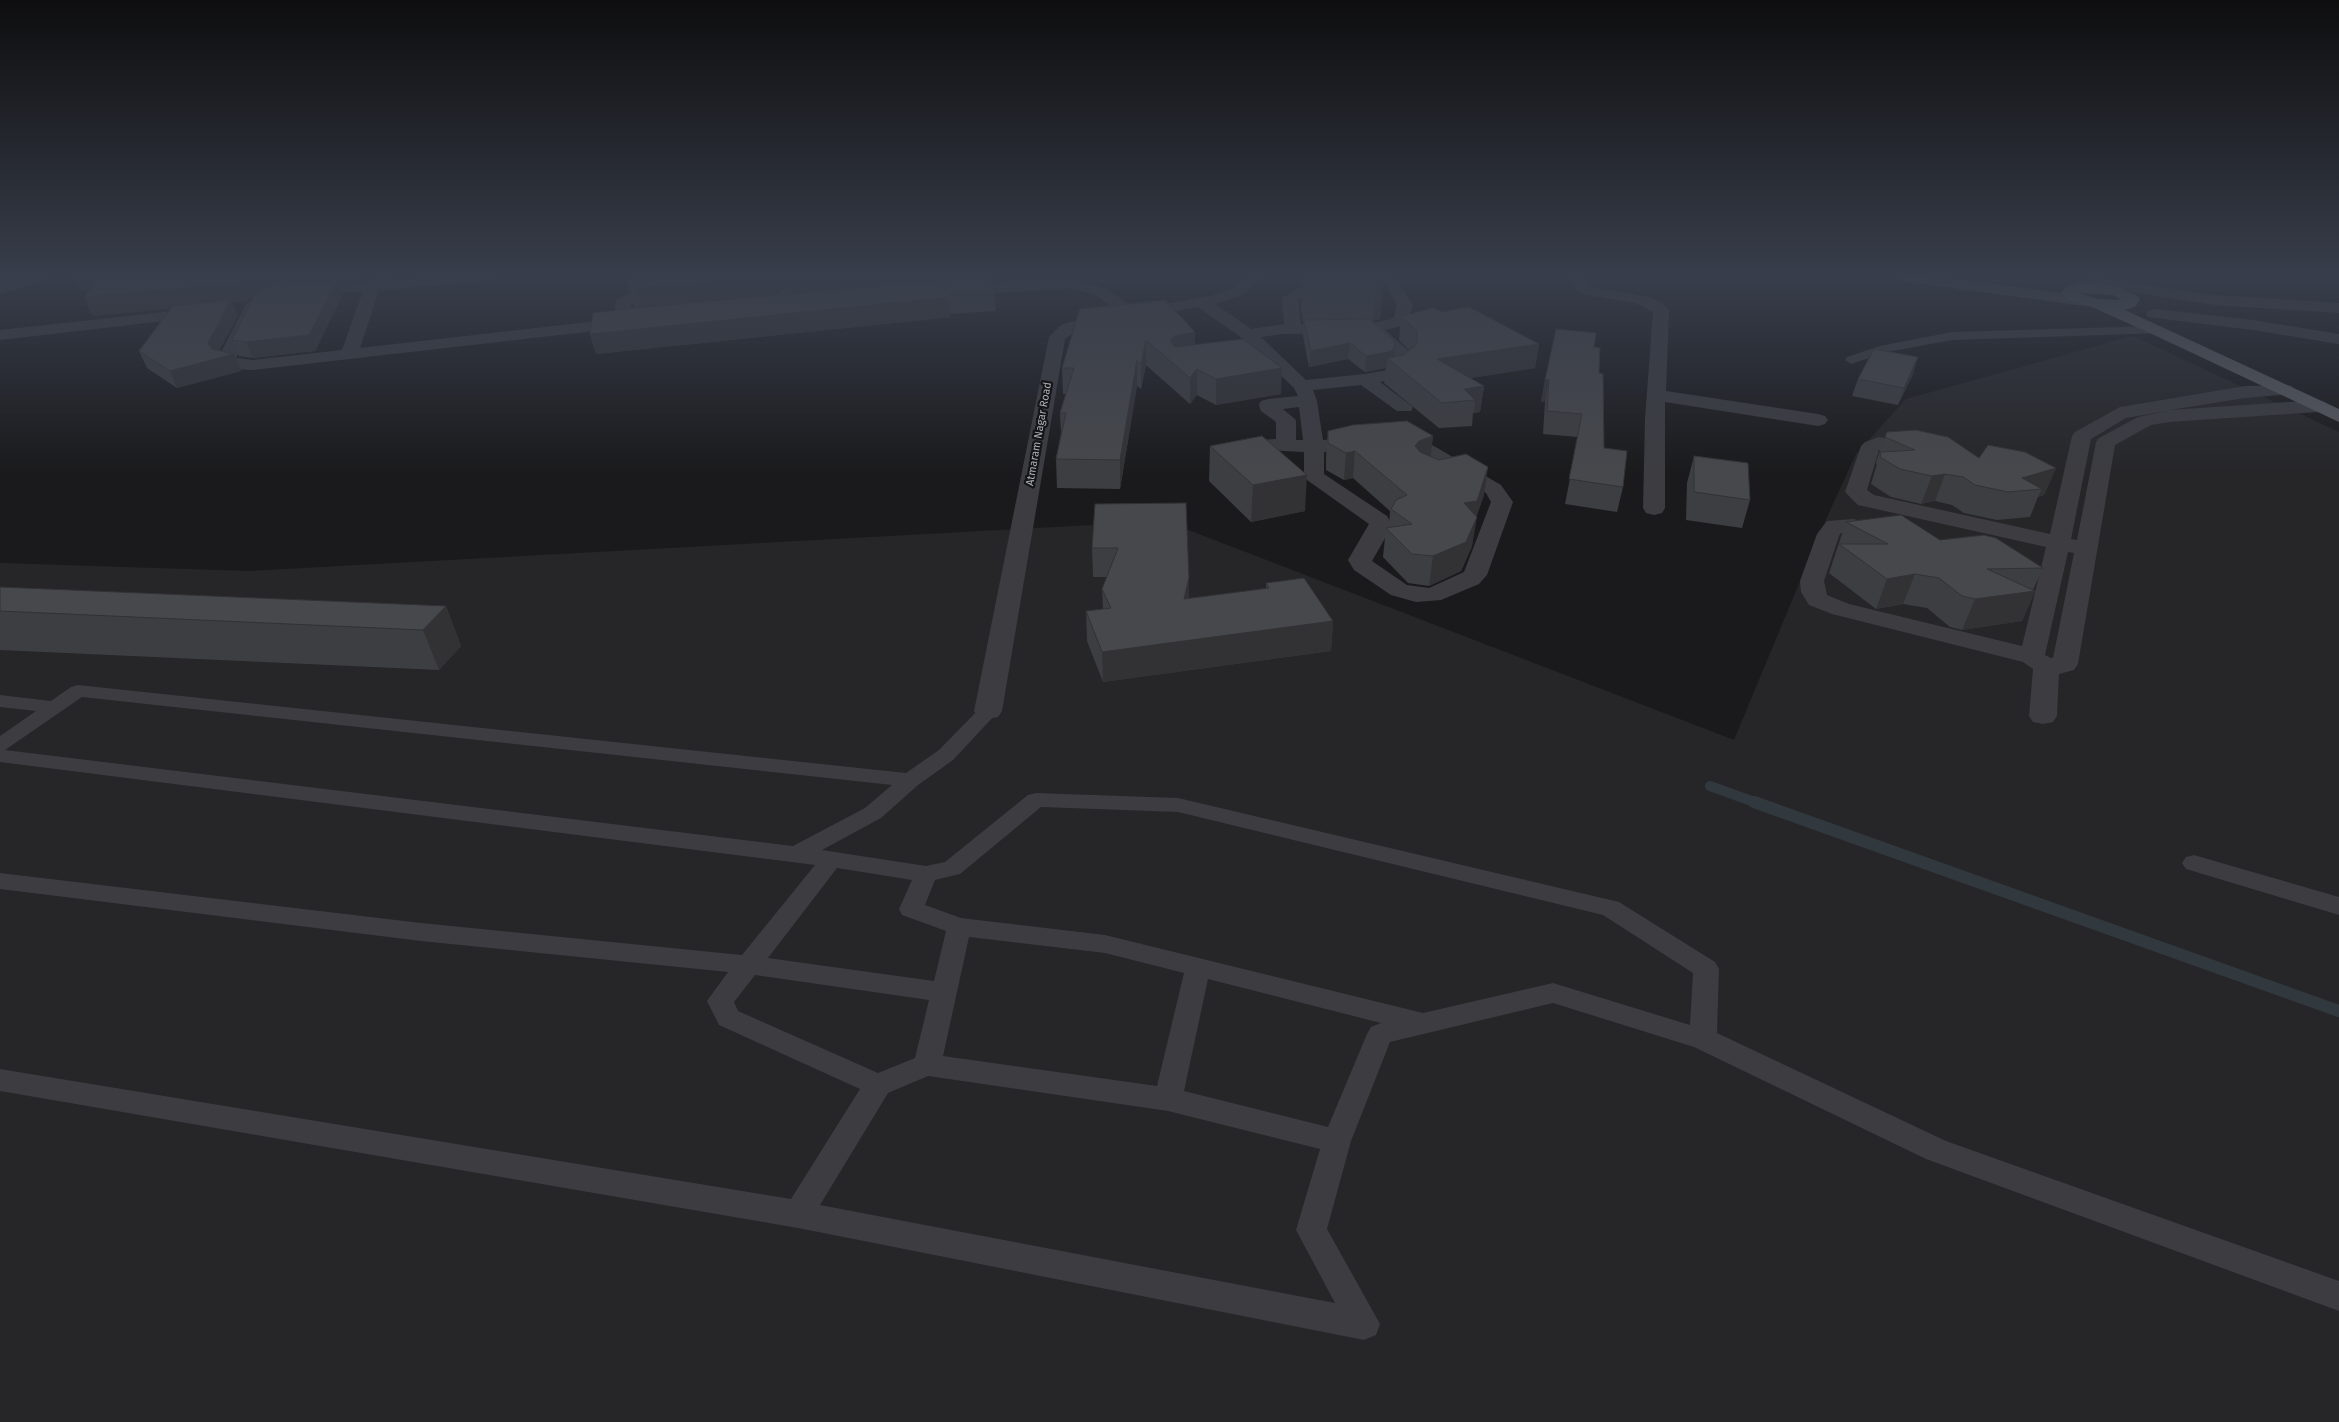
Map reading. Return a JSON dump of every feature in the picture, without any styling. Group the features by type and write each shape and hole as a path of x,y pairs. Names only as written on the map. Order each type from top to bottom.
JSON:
{"main road":[{"path":"2195,342 2339,416"},
{"path":"2204,342 2339,400"}],"street":[{"path":"235,342 226,360 237,364 253,365 442,342"},
{"path":"349,354 353,342"},
{"name":"Atmaram Nagar Road","path":"988,711 1056,342"},
{"path":"1252,342 1258,355 1305,393 1314,447 1314,476 1317,480 1379,521 1381,526 1380,532 1360,560 1362,565 1399,590 1416,595 1432,595 1471,579 1477,572 1502,502 1494,489 1445,472 1408,439 1314,447 1266,444"},
{"path":"1286,445 1286,420 1268,407 1268,405 1305,393 1393,374 1403,368 1405,362 1404,356 1390,342"},
{"path":"1654,508 1656,395 1659,342"},
{"path":"1365,379 1404,407"},
{"path":"2044,716 2039,660 2043,571 2059,543 2063,489 2082,436 2120,413 2245,392 2286,390"},
{"path":"1656,395 1818,420"},
{"path":"2082,436 2106,442 2145,421 2169,416 2318,406"},
{"path":"1903,537 1853,526 1836,526 1828,534 1812,581 1813,592 1818,600 1841,609 2059,666 2065,664 2106,442"},
{"path":"1935,454 1887,444 1872,446 1868,450 1856,492 1866,500 1875,503 2086,549"},
{"path":"2063,489 2096,498"},
{"path":"2043,571 2080,580"}],"lane":[{"path":"1850,360 1884,349 1919,342"},
{"path":"0,745 78,691 910,780"},
{"path":"0,701 54,707"},
{"path":"796,854 873,814 910,780 946,755 988,711"},
{"path":"0,756 796,854 926,874 952,868 1036,800 1178,805 1610,908 1706,969 1703,1038"},
{"path":"832,860 720,1001 728,1018 878,1085"},
{"path":"2194,863 2339,906"},
{"path":"926,874 911,909 959,928 1105,944 1428,1024"},
{"path":"0,881 422,932 750,965 944,992"},
{"path":"927,1065 959,928"},
{"path":"1168,1098 1198,967"},
{"path":"0,1080 798,1214 1364,1324 1311,1230 1337,1141 1380,1034 1428,1024 1553,992 1703,1038 1936,1150 2339,1296"},
{"path":"798,1214 878,1085 927,1065 1168,1098 1337,1141"}],"shaded area":[{"path":"2110,342 2147,342 2339,432 2339,1422 0,1422 0,563 249,571 1165,521 1734,740 1823,526 1856,454 1906,399"}],"building":[{"path":"146,342 208,342 212,349 234,354 170,371 139,351"},
{"path":"1070,342 1146,342 1141,364 1137,360 1120,460 1056,459 1066,413 1060,413 1074,368 1062,368"},
{"path":"1149,342 1171,342 1175,347 1214,342 1248,342 1282,368 1216,379 1197,369 1190,378"},
{"path":"1309,342 1395,342 1394,349 1389,352 1366,356 1350,343 1311,351"},
{"path":"1417,342 1536,342 1539,344 1437,359 1484,386 1464,389 1475,400 1442,403 1387,358 1403,355"},
{"path":"1553,342 1595,342 1594,347 1600,348 1599,373 1603,374 1604,448 1627,451 1623,487 1569,479 1582,414 1547,411 1549,379 1545,380"},
{"path":"1874,349 1918,357 1904,388 1858,379"},
{"path":"1407,421 1433,436 1419,441 1415,446 1420,452 1439,460 1466,454 1488,467 1477,501 1464,503 1477,517 1466,542 1433,556 1412,554 1386,528 1412,524 1391,509 1396,500 1407,495 1355,451 1346,453 1328,443 1328,431 1353,425"},
{"path":"1916,430 1948,437 1979,458 1988,445 2025,452 2056,468 2022,478 2042,489 2008,492 1975,485 1963,477 1945,474 1932,476 1900,469 1880,457 1881,452 1915,450 1885,437 1887,432"},
{"path":"1262,436 1307,475 1253,485 1210,446"},
{"path":"1694,456 1748,463 1750,500 1694,492"},
{"path":"1186,503 1189,578 1184,599 1269,588 1266,583 1304,578 1333,621 1102,652 1086,611 1111,608 1102,589 1118,548 1092,548 1095,504"},
{"path":"1901,515 1940,540 1984,535 1996,538 2043,568 1987,569 2035,591 1975,599 1962,596 1939,578 1915,574 1887,579 1839,544 1888,544 1846,522"},
{"path":"0,587 446,606 423,630 0,611"}],"waterway":[{"path":"1710,786 1757,803"},
{"path":"1754,802 2339,1011"}]}
